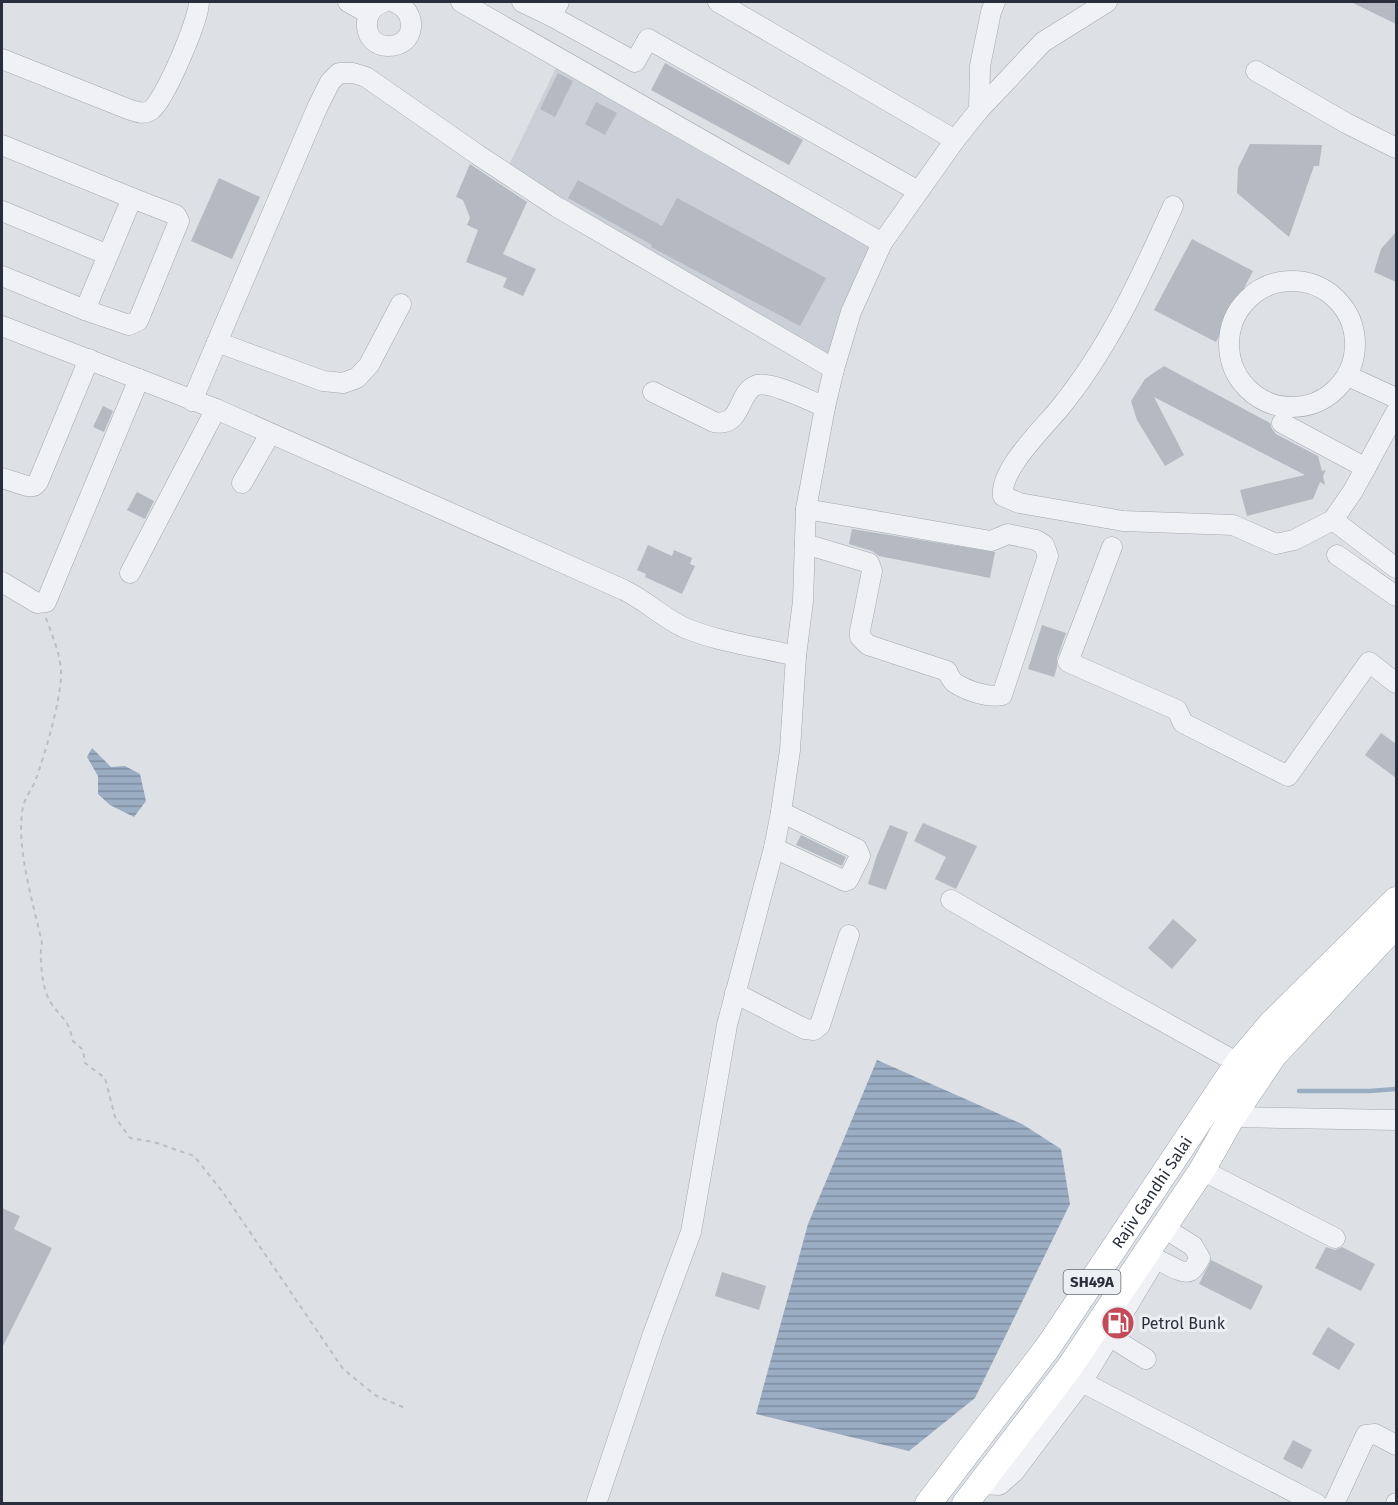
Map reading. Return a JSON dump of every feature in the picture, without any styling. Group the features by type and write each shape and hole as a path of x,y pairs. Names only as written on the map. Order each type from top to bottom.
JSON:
{"main road":[{"name":"Rajiv Gandhi Salai","path":"973,1494 1069,1368 1171,1222 1232,1117 1255,1057 1271,1024 1396,900"},
{"name":"Rajiv Gandhi Salai","path":"928,1503 1048,1347 1255,1057 1396,925"}],"street":[{"path":"2,59 128,110 146,112 159,102 167,86 195,23 200,2"},
{"path":"348,2 389,4"},
{"path":"522,2 555,9 635,62 648,39 918,191"},
{"path":"718,2 954,140"},
{"path":"979,110 980,66 995,2"},
{"path":"596,1503 653,1334 691,1232 727,1025 782,812 790,750 796,656 803,601 806,509 825,407 850,312 882,243 954,140 1043,42 1107,2"},
{"path":"468,3 882,243"},
{"path":"1256,71 1346,123 1396,148"},
{"path":"192,400 330,82 339,73 353,73 366,77 385,88 478,155 557,207 834,369"},
{"path":"2,145 176,215 179,220 138,321 129,325 85,310 2,276"},
{"path":"85,310 132,198"},
{"path":"1173,206 1132,297 1091,363 1060,407 1018,458 1003,484 1003,496 1019,503 1123,520 1233,525 1276,544 1294,540 1333,520 1353,491 1396,412"},
{"path":"2,211 108,255"},
{"path":"1291,281 1317,286 1339,302 1353,324 1356,351 1348,376 1330,395 1306,406 1280,406 1256,396 1238,376 1229,352 1232,326 1244,302 1266,287 1291,281"},
{"path":"217,342 323,381 343,383 357,378 369,365 401,304"},
{"path":"2,326 216,409 624,590 686,628 796,656"},
{"path":"2,478 27,486 34,486 38,482 89,358"},
{"path":"1348,376 1396,398"},
{"path":"2,582 41,604 46,602 139,379"},
{"path":"653,392 722,424 732,418 755,385 770,386 825,407"},
{"path":"130,573 216,409"},
{"path":"1282,423 1366,468"},
{"path":"242,483 270,434"},
{"path":"805,544 869,563 872,571 860,631 863,642 874,648 947,671 954,682 963,687 994,697 1002,695 1048,556 1044,545 1035,540 1008,534 990,541 806,509"},
{"path":"1333,520 1396,568"},
{"path":"1112,547 1068,662 1177,710 1183,723 1288,776 1369,662 1396,683"},
{"path":"1337,555 1396,596"},
{"path":"774,848 845,881 848,880 860,856 857,849 782,812"},
{"path":"951,900 1112,993 1255,1057"},
{"path":"735,993 805,1029 814,1030 820,1025 849,935"},
{"path":"1232,1117 1396,1120"},
{"path":"1202,1170 1335,1238"},
{"path":"973,1494 999,1485 1014,1472 1082,1382 1156,1258 1171,1222 1193,1246 1200,1258 1189,1272 1156,1258"},
{"path":"1109,1336 1146,1359"},
{"path":"1082,1382 1317,1503"},
{"path":"1334,1503 1366,1435 1375,1434 1396,1445"}],"path":[{"path":"41,604 56,646 61,671 58,699 36,779 23,806 22,828 25,860 42,943 39,952 47,996 71,1028 72,1040 83,1050 85,1063 105,1078 115,1117 130,1138 154,1142 194,1156 222,1191 343,1369 375,1395 407,1409"}],"shaded area":[{"path":"556,68 871,246 827,356 680,270 509,165"}],"water":[{"path":"92,748 111,767 125,766 140,774 146,801 134,817 110,805 98,794 98,776 87,757"},
{"path":"877,1060 1022,1124 1061,1149 1070,1204 975,1398 909,1451 756,1414 808,1224"}],"building":[{"path":"1351,2 1396,2 1396,24"},
{"path":"665,63 803,140 789,165 651,90"},
{"path":"558,73 573,81 555,117 540,109"},
{"path":"596,102 617,113 605,135 585,124"},
{"path":"1250,144 1322,145 1319,166 1314,166 1289,237 1237,193 1238,168"},
{"path":"470,164 527,202 503,254 536,269 523,296 503,287 507,278 466,262 478,230 467,225 470,218 467,210 463,200 456,197"},
{"path":"219,178 260,197 232,259 191,241"},
{"path":"578,180 662,226 677,198 826,278 800,326 651,247 652,245 568,198"},
{"path":"1396,232 1396,282 1374,272 1381,249"},
{"path":"1192,239 1253,271 1216,342 1154,310"},
{"path":"1164,366 1270,423 1276,434 1318,456 1322,471 1326,470 1323,476 1325,485 1320,482 1313,499 1247,516 1240,490 1305,475 1154,397 1184,455 1165,466 1137,420 1131,401 1145,379"},
{"path":"103,406 113,411 104,432 93,427"},
{"path":"137,492 154,501 145,519 127,510"},
{"path":"852,529 995,552 990,578 879,556 872,551 849,544"},
{"path":"648,545 672,556 674,550 692,558 690,564 695,566 682,594 645,577 646,574 637,570"},
{"path":"1042,625 1066,633 1057,658 1054,677 1028,669"},
{"path":"1381,733 1396,744 1396,778 1365,755"},
{"path":"923,823 977,846 956,889 935,879 946,857 914,841"},
{"path":"890,825 908,832 886,890 868,884"},
{"path":"801,835 846,857 842,866 796,845"},
{"path":"1173,919 1197,940 1172,969 1148,948"},
{"path":"2,1208 20,1216 14,1229 52,1248 2,1348"},
{"path":"1326,1247 1335,1250 1342,1247 1375,1264 1361,1291 1315,1268"},
{"path":"1211,1260 1263,1286 1251,1310 1199,1284"},
{"path":"722,1272 766,1286 759,1310 715,1296"},
{"path":"1328,1327 1355,1344 1339,1370 1312,1354"},
{"path":"1293,1440 1312,1450 1302,1469 1283,1459"}],"waterway":[{"path":"1299,1091 1396,1089"}],"place":[{"name":"Petrol Bunk","path":"1118,1323"}]}
